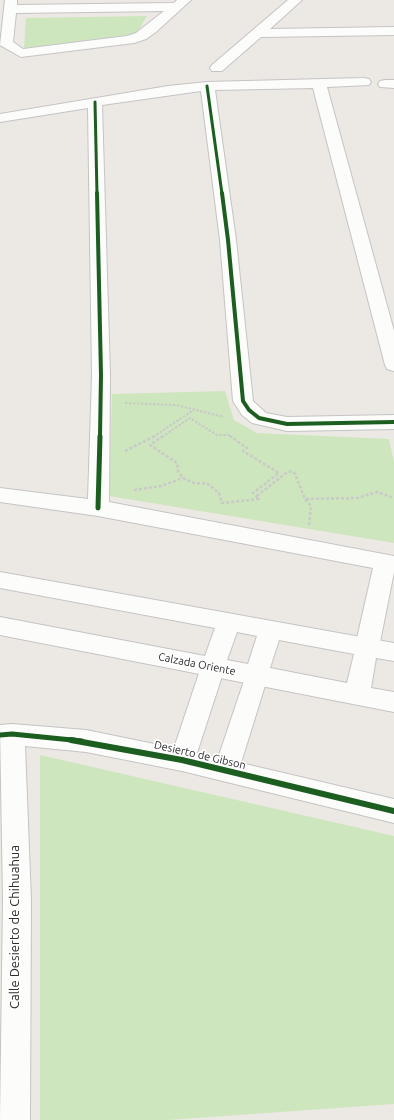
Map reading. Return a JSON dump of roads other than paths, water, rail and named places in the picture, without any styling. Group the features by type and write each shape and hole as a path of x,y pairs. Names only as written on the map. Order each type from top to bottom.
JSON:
{"street":[{"path":"217,68 296,0"},
{"path":"181,3 141,36 129,40 21,53 6,44 10,5 181,3"},
{"path":"258,33 394,31"},
{"path":"0,118 132,95 207,86 364,82"},
{"path":"319,84 394,365"},
{"path":"207,86 228,240 243,401 249,410 259,418 272,422 287,424 394,422"},
{"path":"95,102 101,375 98,502"},
{"path":"0,495 98,502 389,563 367,647 357,695"},
{"path":"0,580 394,652"},
{"path":"182,760 229,622"},
{"name":"Calzada Oriente","path":"0,626 394,702"},
{"path":"226,771 270,630"},
{"name":"Desierto de Gibson","path":"6,734 86,741 182,760 394,811"},
{"name":"Calle Desierto de Chihuahua","path":"6,734 17,900 14,1120"}]}
